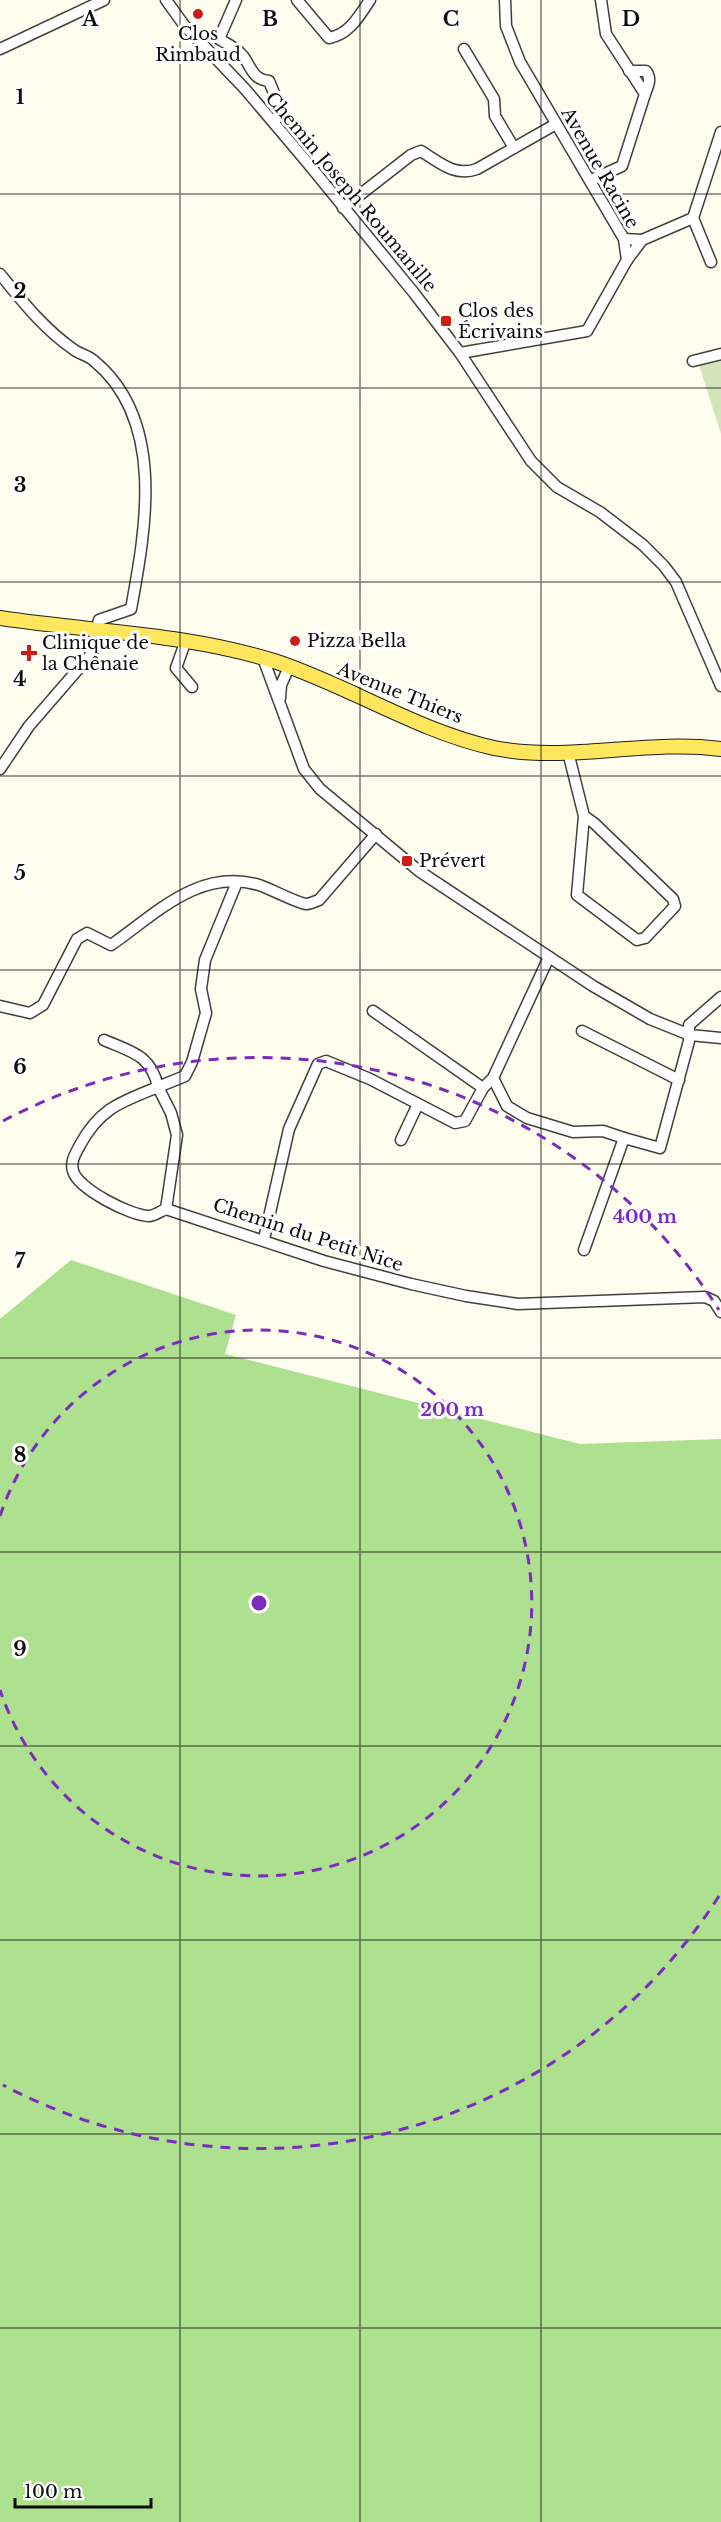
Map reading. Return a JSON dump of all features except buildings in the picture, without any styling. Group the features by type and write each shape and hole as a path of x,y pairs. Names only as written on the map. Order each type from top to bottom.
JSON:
{"main road":[{"name":"Avenue Thiers","path":"0,618 186,640 263,658 452,735 494,748 534,753 662,745 721,749"}],"street":[{"path":"0,49 104,0"},
{"name":"Chemin Joseph Roumanille","path":"166,0 184,25 274,123 460,353 508,429 546,477 557,487 600,512 643,545 664,566 676,582 721,686"},
{"path":"236,0 219,39 243,56 247,66 259,80 269,81 281,110 274,123"},
{"path":"297,0 329,38 338,36 349,29 370,0"},
{"name":"Avenue Racine","path":"505,0 506,26 520,62 624,239 627,260"},
{"path":"591,180 622,166 645,94 606,34 602,0"},
{"path":"464,49 494,99 495,116 514,148"},
{"path":"343,208 411,155 421,152 456,172 465,174 556,124"},
{"path":"711,262 693,218 721,132"},
{"path":"624,239 642,240 693,218"},
{"path":"460,353 586,331 627,260 642,240"},
{"path":"0,274 28,309 74,350 92,358 113,381 138,425 145,470 141,556 131,609 106,616 99,620 97,628"},
{"path":"693,362 721,354"},
{"path":"0,769 29,726 112,630"},
{"path":"186,640 176,668 192,687"},
{"path":"263,658 304,769 320,789 419,871 547,958 650,1019 689,1038 721,1045"},
{"path":"280,701 281,686 289,667"},
{"path":"568,752 584,816 578,895 637,940 645,938 675,906 673,899 584,816"},
{"path":"0,1006 30,1012 43,1005 77,939 87,933 111,945 192,888 212,882 237,882 256,885 306,904 319,900 376,834"},
{"path":"104,1040 146,1058 156,1075 158,1087 171,1113 177,1136 166,1209 150,1216 130,1212 78,1182 72,1170 73,1159 97,1119 113,1105 158,1087 185,1076 192,1062 206,1012 201,989 205,960 237,882"},
{"path":"264,1239 289,1129 318,1064 326,1061 370,1079 455,1123 465,1121 483,1088 493,1078 547,958"},
{"path":"493,1078 507,1106 527,1118 573,1132 603,1131 660,1148 689,1038 689,1025 721,997"},
{"path":"373,1011 483,1088"},
{"path":"582,1030 679,1080"},
{"path":"689,1038 721,1038"},
{"path":"401,1140 418,1104"},
{"path":"584,1250 624,1137"},
{"name":"Chemin du Petit Nice","path":"166,1209 264,1239 289,1250 334,1264 411,1284 476,1297 518,1304 705,1298 714,1301 721,1312"}],"green space":[{"path":"721,360 721,434 699,365"},
{"path":"71,1260 236,1315 225,1354 580,1444 721,1439 721,2522 0,2522 0,1319"}],"place":[{"name":"Clos Rimbaud","path":"198,14"},
{"name":"Clos des Écrivains","path":"446,321"},
{"name":"Pizza Bella","path":"295,641"},
{"name":"Clinique de la Chênaie","path":"29,653"},
{"name":"Prévert","path":"407,861"}]}
